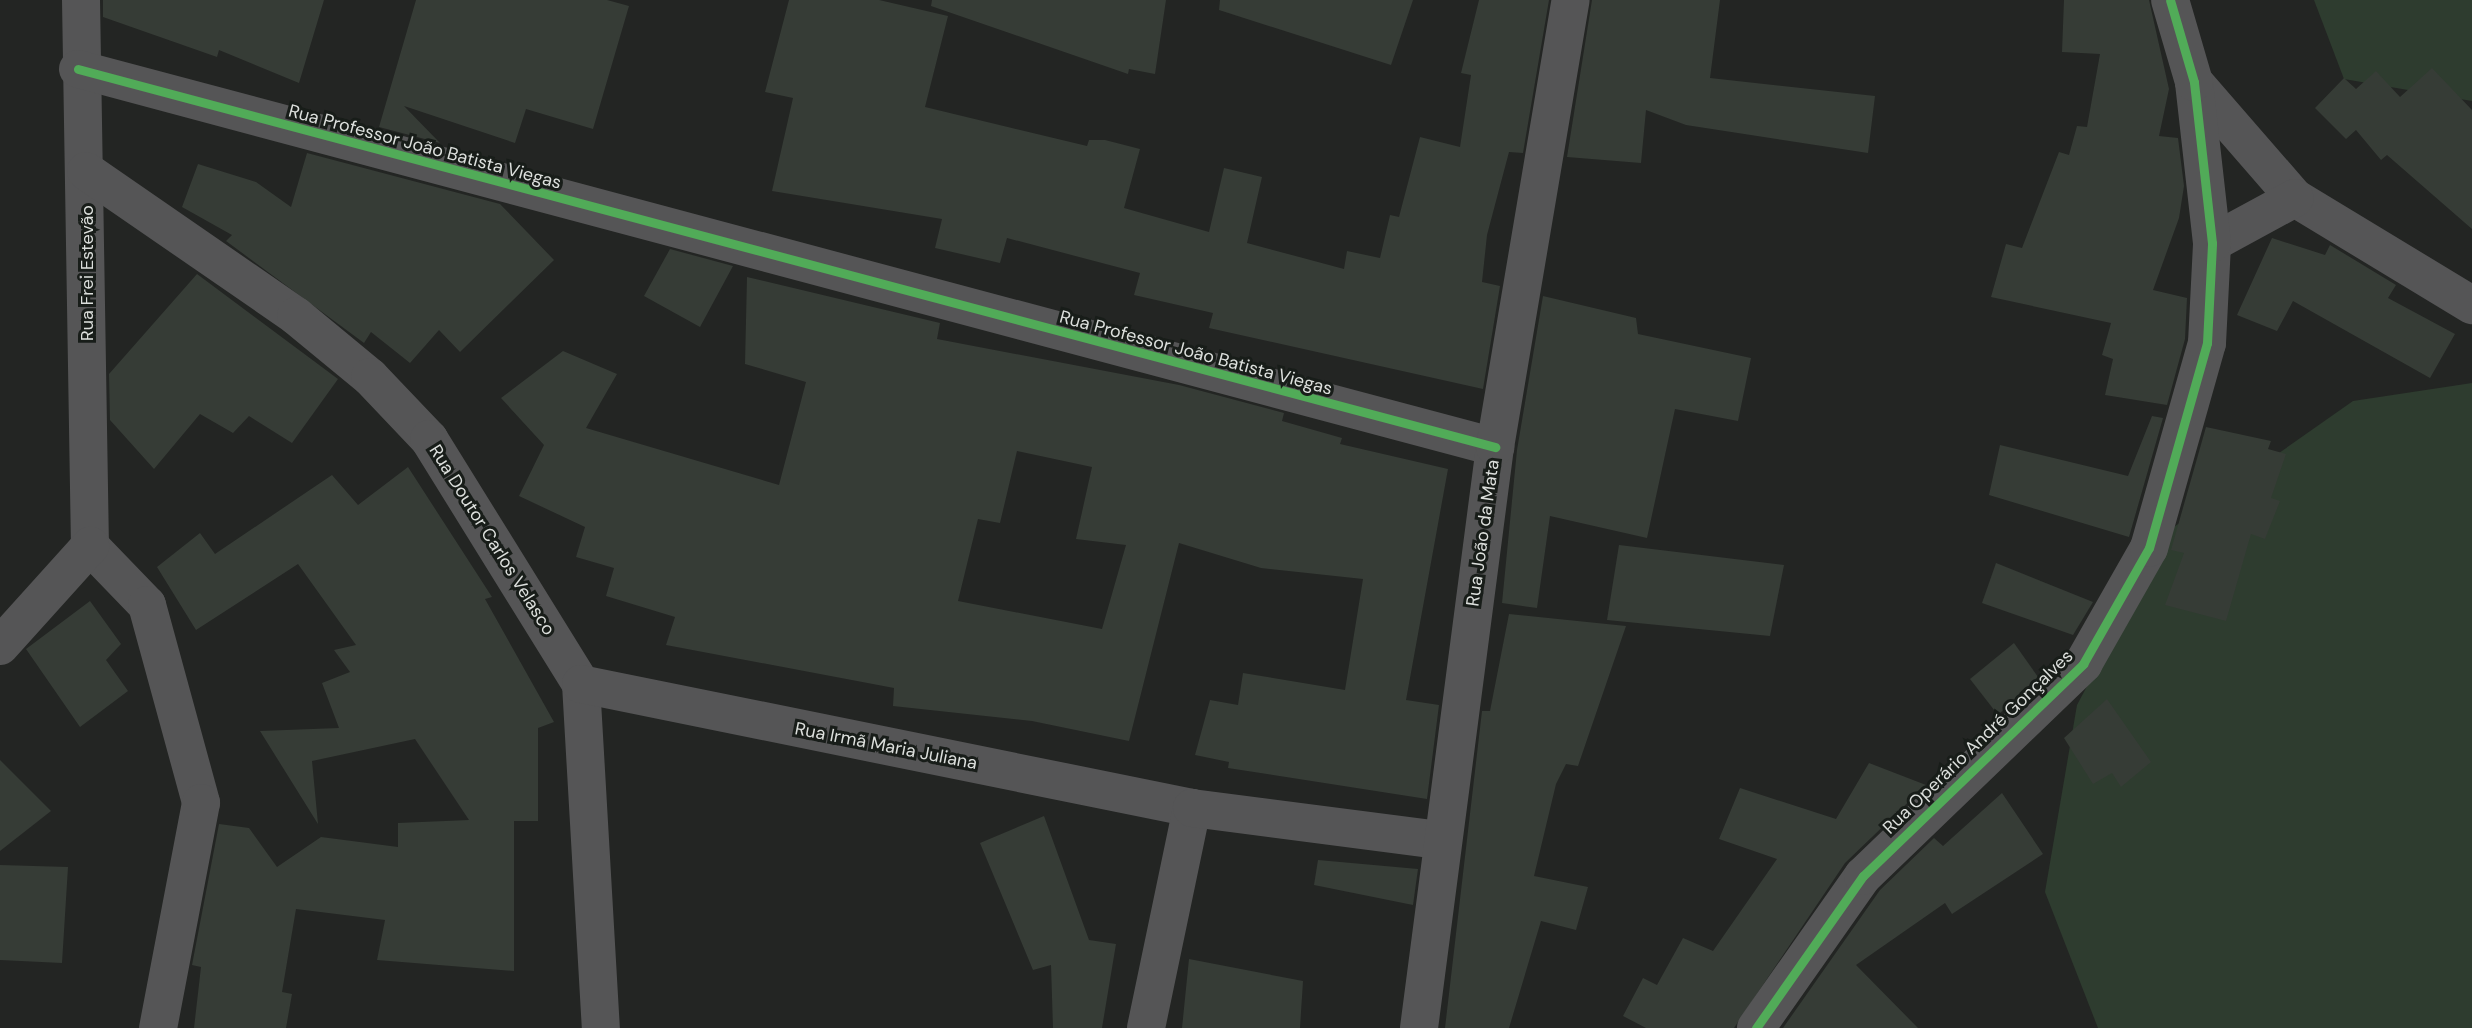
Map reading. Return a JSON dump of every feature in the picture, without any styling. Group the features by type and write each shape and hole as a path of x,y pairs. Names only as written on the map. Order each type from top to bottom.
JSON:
{"street":[{"name":"Rua Frei Estevão","path":"81,0 78,69 86,171 90,546"},
{"name":"Rua João da Mata","path":"1419,1028 1440,840 1494,447 1571,0"},
{"name":"Rua Operário André Gonçalves","path":"1756,1028 1863,876 2083,664 2111,622 2149,548 2207,343 2212,243 2194,82 2170,0"},
{"name":"Rua Professor João Batista Viegas","path":"78,69 1494,447"},
{"path":"2194,82 2295,198 2472,305"},
{"name":"Rua Doutor Carlos Velasco","path":"86,171 296,316 370,377 429,439 581,684 601,1028"},
{"path":"2212,243 2295,198"},
{"path":"0,646 90,546 147,605 201,803 158,1028"},
{"name":"Rua Irmã Maria Juliana","path":"581,684 1192,808 1440,840"},
{"path":"1146,1028 1192,808"}],"green space":[{"path":"2314,0 2472,0 2472,101 2344,79"},
{"path":"2472,383 2472,1028 2098,1028 2045,892 2077,705 2171,529 2353,401"}],"building":[{"path":"103,0 324,0 299,83 219,50 217,57 103,17"},
{"path":"416,0 607,0 629,6 593,129 526,109 515,143 404,106 440,143 379,127"},
{"path":"789,0 879,0 948,16 925,107 1087,146 1089,140 1105,140 1140,149 1124,208 1209,232 1224,168 1262,177 1247,243 1344,269 1347,251 1380,258 1390,215 1399,217 1420,137 1460,147 1471,75 1461,73 1479,0 1549,0 1523,153 1509,152 1487,235 1482,282 1500,286 1483,389 1209,328 1213,313 1134,295 1140,273 1007,238 1000,263 935,248 942,219 772,191 793,98 765,92"},
{"path":"932,0 1166,0 1155,74 1129,69 1128,74 931,6"},
{"path":"1220,0 1413,0 1391,65 1219,10"},
{"path":"1592,0 1720,0 1710,78 1875,96 1868,153 1686,125 1646,110 1641,163 1567,157"},
{"path":"2064,0 2149,0 2169,89 2159,136 2178,138 2184,186 2179,218 2153,290 2187,298 2185,339 2167,405 2105,395 2113,359 2102,355 2111,323 1991,297 2006,244 2022,248 2059,152 2069,155 2077,126 2087,127 2100,54 2062,52"},
{"path":"2432,68 2472,110 2472,229 2387,155 2381,160 2356,130 2346,139 2315,108 2344,78 2356,89 2376,71 2400,97"},
{"path":"307,153 500,204 554,260 460,352 439,330 410,363 371,332 364,343 226,241 232,235 182,207 198,164 256,182 291,207"},
{"path":"2272,238 2325,255 2330,245 2396,285 2388,298 2455,334 2430,378 2293,301 2277,331 2237,315"},
{"path":"670,249 733,266 700,327 644,296"},
{"path":"197,274 338,379 292,443 249,416 233,433 200,414 154,469 110,420 109,374"},
{"path":"747,277 940,323 937,339 1179,385 1284,413 1282,421 1342,438 1340,444 1448,469 1406,700 1439,705 1427,799 1228,768 1229,762 1195,755 1210,700 1238,705 1243,673 1345,690 1363,579 1261,568 1179,543 1129,741 1032,721 893,706 894,688 666,645 675,617 606,596 614,568 576,557 585,527 519,496 544,445 501,398 563,351 617,374 586,428 779,485 806,382 745,364","holes":["1017,451 1092,467 1076,539 1126,545 1102,629 958,601 978,519 1000,523"]},
{"path":"1543,296 1636,318 1638,334 1751,358 1738,421 1675,409 1647,538 1550,516 1537,608 1502,603 1517,450"},
{"path":"2152,416 2163,418 2129,537 1989,495 2000,445 2128,476"},
{"path":"2206,427 2271,441 2268,449 2286,454 2271,498 2280,501 2265,539 2251,534 2226,621 2165,605 2184,553 2171,550"},
{"path":"408,467 492,597 485,599 554,722 538,728 538,821 514,821 514,971 377,960 385,920 296,909 282,992 292,994 286,1028 194,1028 201,967 192,965 219,824 249,828 277,867 321,837 398,847 398,823 469,820 415,739 312,761 318,824 260,731 339,728 322,683 350,672 334,650 356,645 298,564 196,630 157,567 200,533 215,554 332,475 358,505"},
{"path":"1619,545 1784,565 1770,636 1607,620"},
{"path":"1996,563 2093,602 2073,635 1982,603"},
{"path":"90,601 121,644 106,660 128,691 80,727 26,649"},
{"path":"1509,614 1626,626 1578,766 1566,764 1556,784 1534,876 1588,887 1576,930 1541,921 1509,1028 1445,1028 1482,711 1490,711"},
{"path":"2014,643 2038,677 1998,715 1970,679"},
{"path":"2107,699 2151,762 2121,787 2112,773 2093,784 2064,738"},
{"path":"0,760 51,811 0,851"},
{"path":"1869,763 1926,785 1845,863 1734,1028 1646,1028 1623,1016 1643,978 1657,985 1683,938 1713,951 1777,859 1719,839 1740,788 1836,819"},
{"path":"2002,793 2043,854 1952,914 1945,903 1856,965 1918,1028 1783,1028 1880,890 1934,838 1943,846"},
{"path":"1044,816 1089,940 1116,944 1102,1028 1053,1028 1051,965 1033,970 980,843"},
{"path":"1318,860 1418,869 1413,905 1314,885"},
{"path":"0,865 68,867 62,963 0,960"},
{"path":"1189,959 1303,981 1300,1028 1182,1028"}],"cycle path":[{"path":"1756,1028 1863,876 2083,664 2149,548 2207,343 2212,243 2194,82 2170,0"},
{"path":"78,69 1495,447"}]}
